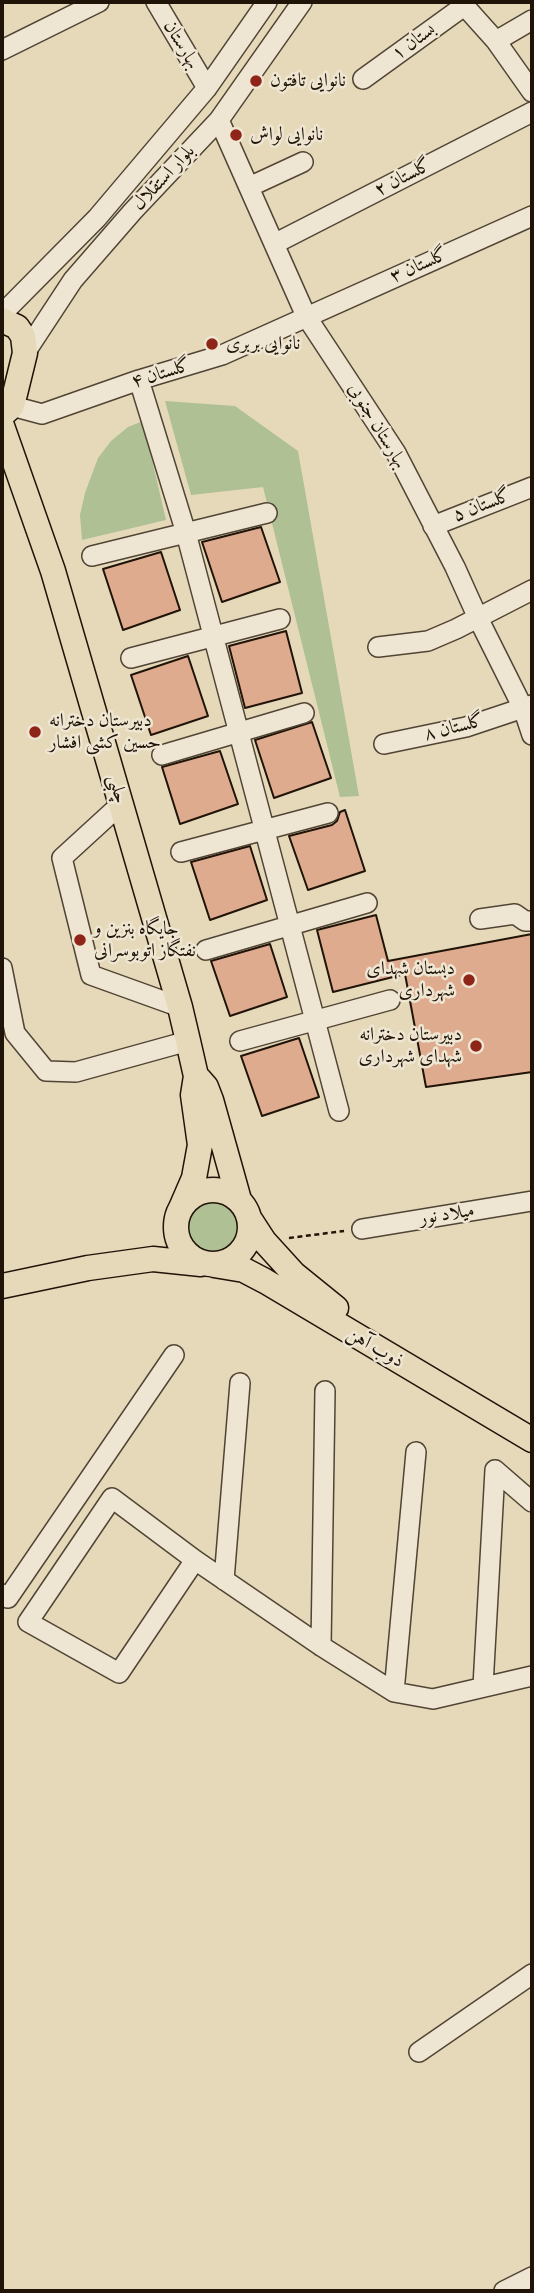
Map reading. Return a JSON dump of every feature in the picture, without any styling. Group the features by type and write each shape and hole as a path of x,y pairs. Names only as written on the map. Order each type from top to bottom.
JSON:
{"main road":[{"path":"2,320 17,327 23,336 25,353 5,416"},
{"name":"چلبی","path":"5,416 54,571 180,1007 196,1076"},
{"path":"196,1076 206,1087 252,1221 243,1251 234,1259 209,1264 193,1259 184,1251 176,1228 194,1178 200,1145 193,1095 196,1076"},
{"path":"181,1208 188,1199 208,1190 230,1194 252,1221"},
{"name":"ذوب آهن","path":"252,1221 315,1293 349,1317 532,1425"},
{"name":"ذوب آهن","path":"2,1286 88,1268 153,1259 244,1270 532,1440"}],"street":[{"path":"2,50 99,2"},
{"name":"بهارستان","path":"156,2 207,88"},
{"name":"بلوار استقلال","path":"2,314 97,218 207,88 267,2"},
{"name":"بلوار استقلال","path":"25,353 73,280 133,211 219,120 302,2"},
{"path":"463,4 496,41 532,92"},
{"name":"بستان ۱","path":"363,79 463,4"},
{"path":"496,41 532,20"},
{"name":"گلستان ۲","path":"274,244 532,112"},
{"name":"بهارستان جنوبی","path":"219,120 306,316 396,453 456,567 478,618 528,707 532,735"},
{"path":"249,187 303,162"},
{"name":"گلستان ۳","path":"306,316 532,216"},
{"name":"گلستان ۴","path":"5,416 42,414 222,355 306,316"},
{"path":"139,380 186,533 339,1111"},
{"name":"گلستان ۵","path":"433,526 532,486"},
{"path":"92,556 267,513"},
{"path":"378,647 428,640 532,590"},
{"path":"131,658 280,619"},
{"name":"گلستان ۸","path":"384,744 466,727 528,707"},
{"path":"162,755 304,713"},
{"path":"121,804 62,858 91,975 180,1007"},
{"path":"181,852 328,813"},
{"path":"206,950 367,903"},
{"path":"480,919 515,914 532,921"},
{"path":"2,968 15,1033 46,1071 76,1072 188,1041"},
{"path":"240,1041 390,1000"},
{"name":"میلاد نور","path":"362,1229 532,1202"},
{"path":"2,1594 8,1598 174,1355"},
{"path":"224,1580 240,1383"},
{"path":"321,1646 325,1391"},
{"path":"394,1692 416,1452"},
{"path":"483,1686 495,1470 532,1502"},
{"path":"195,1560 119,1673 28,1622 112,1498 224,1580 394,1692 433,1699 532,1676"},
{"path":"419,2052 532,1974"},
{"path":"504,2291 532,2277"}],"path":[{"path":"252,1221 362,1229"}],"green space":[{"path":"165,401 235,406 298,451 359,796 340,797 263,487 191,495"},
{"path":"143,421 166,520 82,540 80,515 98,458 111,441 128,427"},
{"path":"207,1195 219,1195 236,1204 243,1215 243,1239 236,1250 219,1259 207,1259 195,1254 186,1245 181,1233 181,1221 186,1209 195,1200"}],"building":[{"path":"261,527 280,582 222,602 202,542"},
{"path":"161,552 180,610 123,630 103,569"},
{"path":"286,631 302,693 245,708 229,646"},
{"path":"188,656 208,716 151,735 131,675"},
{"path":"312,722 331,778 274,798 255,740"},
{"path":"220,751 238,804 180,824 162,767"},
{"path":"345,810 365,871 308,890 289,836 332,825 337,821 340,812"},
{"path":"250,846 267,900 210,920 191,862"},
{"path":"376,915 388,961 532,934 532,1072 426,1087 405,974 333,992 317,930"},
{"path":"270,944 287,997 230,1016 211,961"},
{"path":"299,1038 319,1097 262,1116 241,1056"}],"place":[{"name":"نانوایی تافتون","path":"256,81"},
{"name":"نانوایی لواش","path":"236,135"},
{"name":"نانوایی بربری","path":"212,344"},
{"name":"دبیرستان دخترانه حسین کشی افشار","path":"35,732"},
{"name":"جایگاه بنزین و نفتگاز اتوبوسرانی","path":"80,940"},
{"name":"دبستان شهدای شهرداری","path":"469,980"},
{"name":"دبیرستان دخترانه شهدای شهرداری","path":"476,1046"}]}
